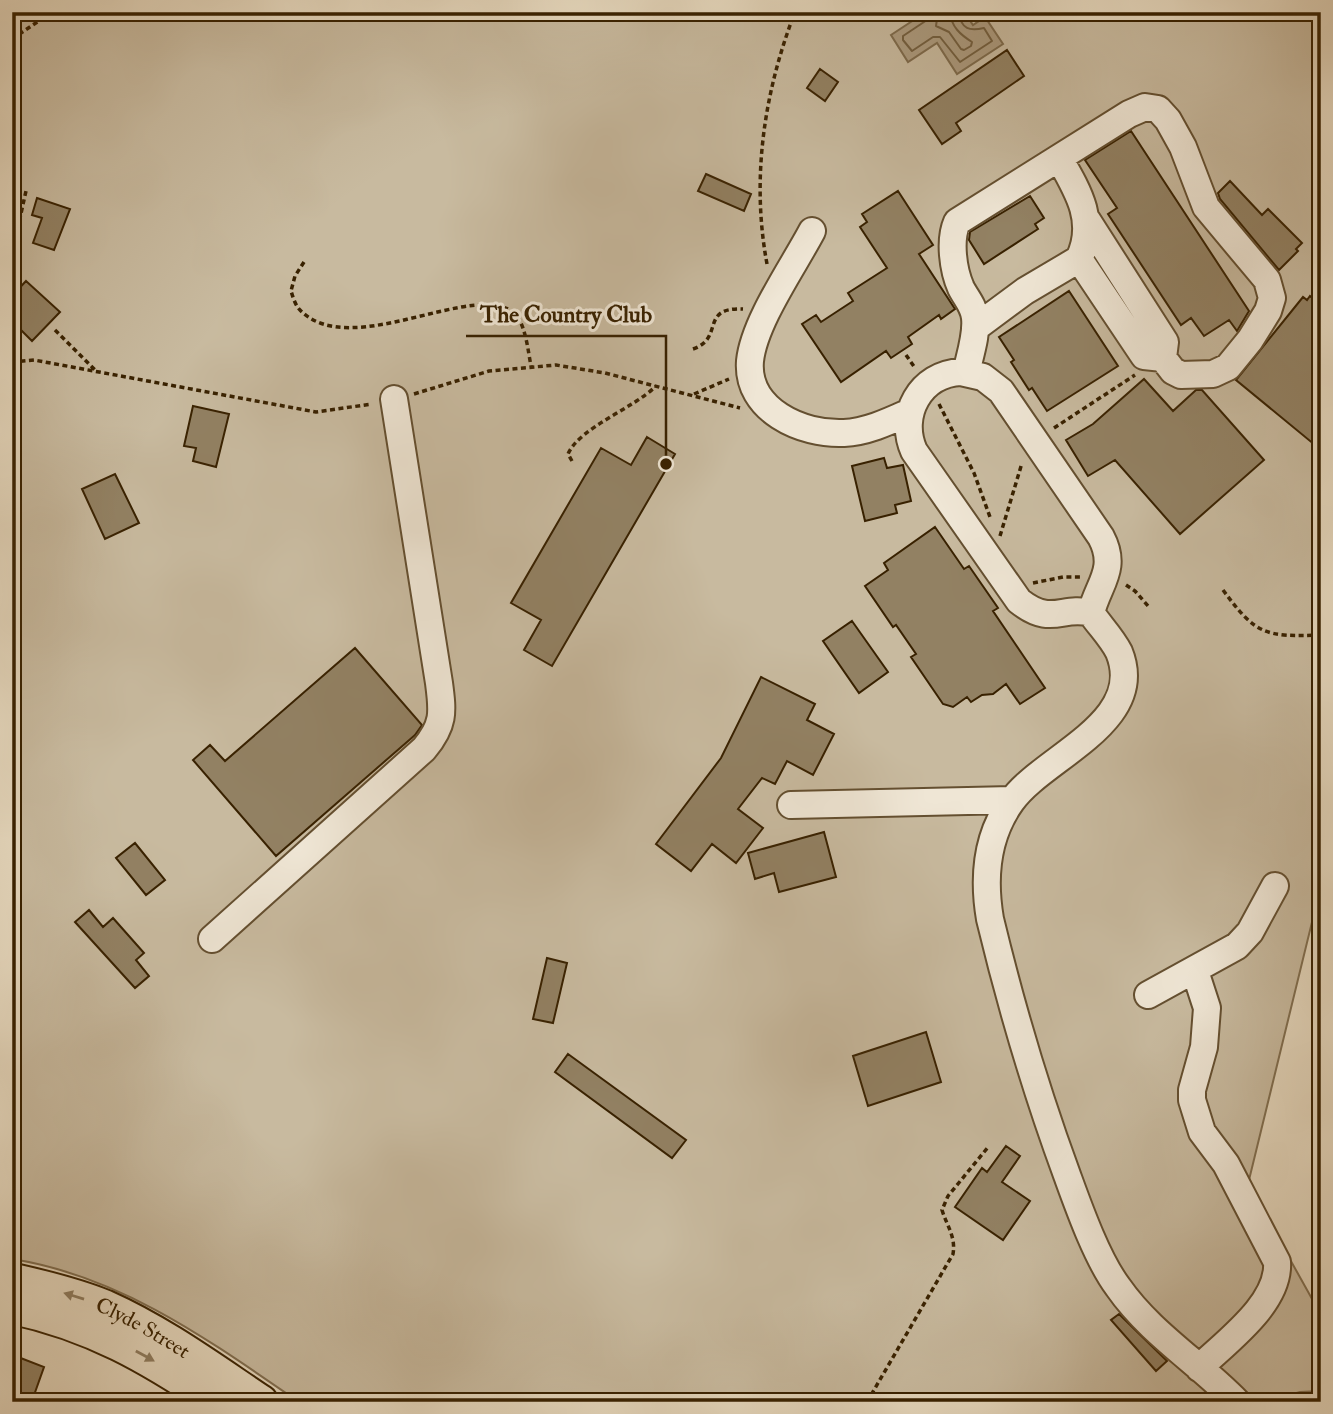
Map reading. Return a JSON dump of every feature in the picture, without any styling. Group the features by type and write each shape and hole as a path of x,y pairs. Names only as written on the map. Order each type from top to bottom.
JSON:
{"main road":[{"name":"Clyde Street","path":"12,1280 78,1297 128,1318 171,1342 261,1402"},
{"name":"Clyde Street","path":"12,1307 70,1322 109,1338 156,1363 216,1402"}],"lane":[{"path":"966,373 975,328 973,307 960,286 953,251 954,228 957,222 1129,114 1145,107 1158,109 1168,120 1183,148 1206,207 1267,280 1272,298 1268,311 1250,340 1228,367 1213,374 1181,375 1173,371 1163,358 1165,342 1087,220"},
{"path":"975,328 1025,291 1079,259 1087,235 1087,220 1080,195 1059,158"},
{"path":"812,231 770,307 750,362 751,379 759,397 769,409 785,420 811,429 843,433 910,412"},
{"path":"1079,259 1144,356 1163,358"},
{"path":"1091,613 1107,570 1106,547 997,387 983,377 966,373 943,375 927,385 917,396 910,412 908,429 914,451 1019,601 1044,614 1061,615 1084,611 1091,613 1112,640 1121,660 1123,682 1115,707 1093,733 1030,781 1012,800 999,822 987,863 987,901 1023,1043 1057,1149 1079,1208 1116,1285 1135,1310 1237,1402"},
{"path":"212,939 424,750 435,736 441,722 439,683 394,399"},
{"path":"791,805 1012,800"},
{"path":"1148,995 1237,946 1251,932 1275,886"},
{"path":"1195,971 1207,1008 1204,1047 1192,1090 1192,1100 1202,1132 1232,1176 1278,1262 1274,1288 1264,1302 1199,1368"}],"path":[{"path":"12,39 52,12"},
{"path":"693,349 700,347 708,339 716,318 723,310 770,307 762,211 763,133 770,85 794,12"},
{"path":"12,254 26,191"},
{"path":"304,262 291,290 298,309 314,320 357,328 459,307 481,304 503,308 516,315 523,331 531,366"},
{"path":"55,330 95,370"},
{"path":"906,355 952,427 974,473 998,542 1028,446 1163,358"},
{"path":"692,395 721,383 750,362"},
{"path":"572,461 568,454 579,439 641,400 656,385"},
{"path":"1223,590 1255,627 1283,636 1321,635"},
{"path":"867,1402 953,1254 955,1245 952,1233 942,1210 948,1196 989,1146"}],"shaded area":[{"path":"12,12 1321,12 1321,916 1312,922 1248,1184 1321,1315 1321,1391 1300,1392 1264,1402 299,1402 198,1334 127,1296 90,1280 12,1259"}],"water":[{"path":"926,12 964,12 973,25 985,17 1003,44 957,74 937,43 908,62 891,35"}],"building":[{"path":"1007,50 1024,76 956,123 961,131 942,144 919,110"},
{"path":"820,69 838,82 825,101 807,88"},
{"path":"1131,131 1249,311 1237,331 1229,320 1204,336 1191,318 1181,325 1108,214 1117,208 1085,160"},
{"path":"706,174 751,194 744,211 698,191"},
{"path":"1230,181 1262,215 1268,209 1302,243 1296,249 1298,251 1279,270 1220,199 1218,193"},
{"path":"898,191 933,245 919,254 955,309 941,319 939,315 908,337 912,344 891,358 886,351 841,382 802,324 816,315 821,322 853,301 848,293 887,268 860,227 867,222 862,214"},
{"path":"1030,196 1044,218 1035,224 1038,229 984,264 969,240 970,232"},
{"path":"37,198 70,209 54,250 33,243 42,218 32,215"},
{"path":"26,281 60,312 32,341 12,321 12,296"},
{"path":"1069,291 1118,366 1047,411 1032,388 1029,390 999,337"},
{"path":"1310,296 1321,305 1321,450 1236,380 1303,297 1307,300"},
{"path":"1144,379 1173,411 1196,390 1202,390 1264,460 1180,534 1115,460 1088,476 1066,440 1093,424"},
{"path":"193,406 229,414 216,467 193,461 196,448 184,446"},
{"path":"647,437 675,454 552,666 524,650 541,620 511,603 601,448 631,465"},
{"path":"884,458 887,468 903,465 911,501 895,505 897,513 865,521 852,466"},
{"path":"115,474 139,523 105,539 82,489"},
{"path":"935,527 964,569 969,566 998,608 993,611 1045,688 1020,704 1006,684 993,694 982,695 971,702 967,697 953,707 943,704 911,657 916,654 896,625 893,627 865,586 888,570 884,563"},
{"path":"852,621 888,672 859,693 823,641"},
{"path":"355,648 422,725 415,735 276,856 193,760 210,745 225,761"},
{"path":"761,677 815,704 807,720 834,734 813,775 787,761 775,784 762,778 738,809 763,828 736,863 712,844 691,871 656,844 721,758"},
{"path":"824,832 836,877 779,892 774,873 755,879 748,853"},
{"path":"135,843 165,880 146,895 116,858"},
{"path":"89,910 103,927 113,918 144,953 136,960 149,976 135,988 75,922"},
{"path":"547,958 567,963 553,1023 533,1019"},
{"path":"926,1032 941,1082 868,1106 853,1056"},
{"path":"568,1054 686,1140 672,1158 555,1072"},
{"path":"1006,1146 1020,1156 1002,1182 1030,1201 1003,1240 955,1207 982,1168 987,1172"},
{"path":"1119,1314 1167,1361 1156,1371 1111,1320"},
{"path":"18,1357 44,1367 33,1398 12,1391 12,1372"}],"place":[{"name":"The Country Club","path":"666,464"}]}
